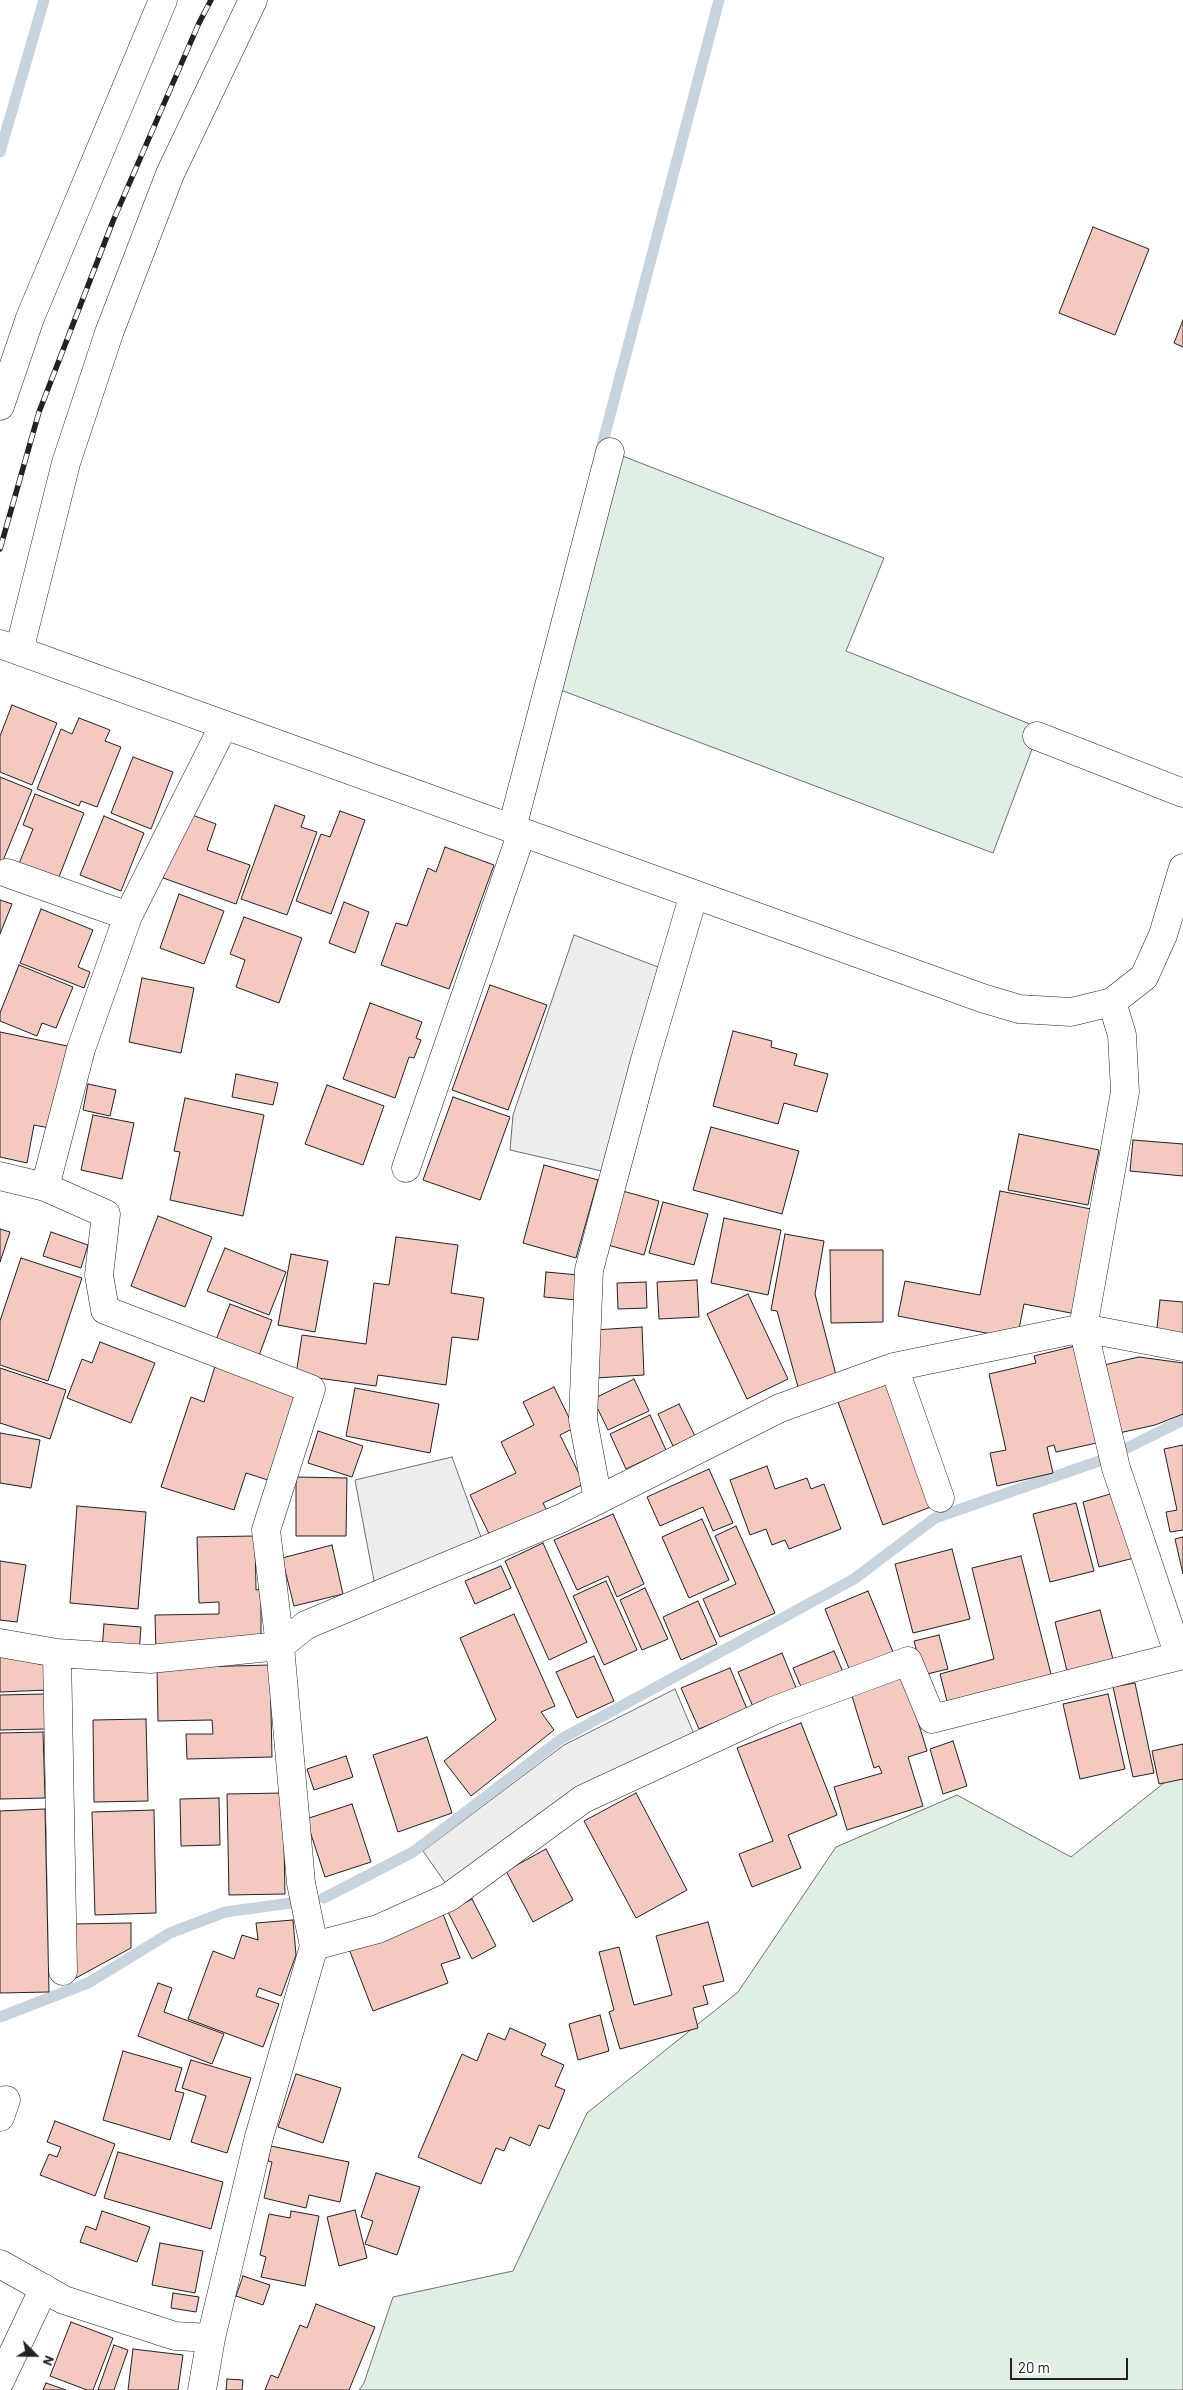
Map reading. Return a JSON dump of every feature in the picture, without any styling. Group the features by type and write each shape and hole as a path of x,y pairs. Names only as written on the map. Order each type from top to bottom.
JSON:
{"street":[{"path":"0,406 30,318 150,26 163,0"},
{"path":"253,0 170,174 109,333 66,463 10,647 982,998 1019,1009 1071,1012 1112,1002 1144,977 1163,935 1183,868"},
{"path":"406,1168 517,830 610,452"},
{"path":"45,1187 81,1049 128,916 224,725"},
{"path":"1037,736 1183,793"},
{"path":"7,873 128,916"},
{"path":"598,1500 583,1420 589,1270 645,1060 694,894"},
{"path":"314,1946 378,1928 449,1896 583,1799 773,1711 908,1661 932,1719 1181,1655 1116,1468 1083,1328 1125,1092 1122,1035 1112,1002"},
{"path":"0,1176 45,1187 106,1214 99,1275 105,1310 312,1388 266,1530 280,1646 301,1883 314,1946 259,2137 211,2338 202,2390"},
{"path":"0,1642 57,1653 150,1659 280,1646 306,1625 562,1518 780,1408 894,1367 1083,1328 1183,1347"},
{"path":"894,1367 940,1498"},
{"path":"57,1653 64,1971"},
{"path":"0,2264 64,2300 175,2336 211,2338"},
{"path":"0,2381 44,2288"}],"green space":[{"path":"620,455 884,558 846,651 1040,728 993,853 558,689"},
{"path":"1174,1775 1183,1775 1183,2390 359,2390 364,2383 393,2297 513,2271 587,2113 738,1992 836,1847 957,1795 1071,1857"}],"shaded area":[{"path":"574,935 658,967 606,1172 510,1150 513,1115"},
{"path":"452,1457 482,1540 375,1586 355,1480"},
{"path":"675,1689 694,1734 446,1884 423,1851 564,1745"}],"building":[{"path":"1093,227 1149,249 1115,335 1059,313"},
{"path":"1183,320 1183,347 1174,343"},
{"path":"12,705 57,723 32,785 0,772 0,736"},
{"path":"79,718 110,730 105,741 121,747 97,807 81,801 79,806 37,789 61,729 72,734"},
{"path":"133,757 173,772 151,829 111,813"},
{"path":"0,777 32,790 2,863 0,862"},
{"path":"35,794 84,813 57,882 18,866 33,829 23,825"},
{"path":"275,805 305,816 301,827 317,832 287,915 241,899"},
{"path":"340,811 365,820 331,914 296,901 321,834 330,837"},
{"path":"187,813 216,824 207,850 250,865 236,904 163,878"},
{"path":"104,816 144,833 121,891 80,875"},
{"path":"445,847 494,865 449,989 381,965 396,923 407,926 428,868 436,872"},
{"path":"179,894 224,911 204,964 160,948"},
{"path":"0,900 12,904 0,934"},
{"path":"344,902 369,912 355,953 329,943"},
{"path":"41,909 93,930 78,967 90,972 84,988 20,963"},
{"path":"244,917 302,938 279,1003 236,987 245,960 230,954"},
{"path":"19,965 73,987 56,1028 42,1023 37,1036 0,1021 0,1013"},
{"path":"142,978 194,988 181,1053 129,1042"},
{"path":"490,985 547,1005 508,1110 452,1090"},
{"path":"370,1003 422,1022 416,1038 421,1040 414,1058 409,1057 395,1098 343,1079"},
{"path":"733,1031 772,1041 771,1047 797,1054 794,1065 828,1074 817,1112 784,1103 778,1124 713,1106"},
{"path":"0,1032 72,1047 55,1129 34,1125 27,1163 0,1157"},
{"path":"236,1074 278,1083 273,1105 232,1097"},
{"path":"88,1084 116,1090 110,1116 83,1110"},
{"path":"327,1085 384,1106 363,1165 305,1144"},
{"path":"453,1097 510,1117 480,1200 423,1180"},
{"path":"185,1098 264,1115 243,1216 170,1200 180,1152 174,1151"},
{"path":"93,1115 134,1123 122,1179 81,1170"},
{"path":"711,1127 799,1151 782,1214 693,1190"},
{"path":"1019,1134 1099,1150 1088,1205 1008,1190"},
{"path":"1133,1140 1183,1144 1183,1176 1130,1171"},
{"path":"544,1165 598,1180 576,1258 523,1243"},
{"path":"619,1190 659,1201 644,1255 604,1244"},
{"path":"1000,1191 1096,1210 1076,1314 1024,1304 1017,1339 898,1316 905,1281 980,1295"},
{"path":"663,1202 708,1214 694,1265 649,1253"},
{"path":"158,1216 212,1237 185,1307 131,1286"},
{"path":"724,1218 781,1230 768,1295 711,1283"},
{"path":"0,1229 10,1232 0,1262"},
{"path":"51,1232 88,1245 81,1268 43,1256"},
{"path":"785,1234 824,1241 815,1294 836,1375 798,1387 777,1311 771,1310"},
{"path":"396,1237 458,1245 451,1293 484,1298 478,1340 452,1337 446,1385 378,1375 376,1386 296,1375 302,1335 366,1344 374,1283 389,1285"},
{"path":"225,1248 286,1272 269,1315 207,1291"},
{"path":"830,1250 883,1250 883,1322 831,1323"},
{"path":"291,1254 328,1261 315,1332 278,1325"},
{"path":"21,1258 82,1278 48,1381 0,1365 0,1321"},
{"path":"546,1272 579,1275 577,1300 544,1297"},
{"path":"697,1280 699,1317 659,1319 657,1282"},
{"path":"646,1282 647,1308 618,1309 617,1283"},
{"path":"748,1294 788,1379 747,1399 707,1314"},
{"path":"1160,1300 1183,1302 1183,1340 1156,1337"},
{"path":"230,1304 272,1320 257,1361 214,1345"},
{"path":"642,1327 644,1375 596,1378 594,1330"},
{"path":"100,1342 155,1363 131,1423 67,1398 82,1359 92,1363"},
{"path":"1079,1345 1101,1442 1056,1452 1054,1445 1047,1447 1053,1473 997,1486 990,1453 1006,1450 989,1374 1036,1363 1034,1356"},
{"path":"1139,1357 1183,1363 1183,1414 1155,1425 1119,1433 1104,1365"},
{"path":"216,1363 301,1391 271,1481 246,1473 234,1510 161,1487 191,1397 204,1402"},
{"path":"0,1368 66,1390 50,1439 0,1423"},
{"path":"634,1379 649,1411 608,1430 593,1399"},
{"path":"891,1382 936,1505 883,1525 838,1402"},
{"path":"554,1387 574,1428 560,1435 584,1484 543,1503 548,1513 492,1540 470,1495 516,1473 501,1442 534,1425 523,1402"},
{"path":"355,1388 439,1404 430,1453 346,1436"},
{"path":"679,1404 695,1436 673,1446 658,1414"},
{"path":"650,1415 666,1450 626,1469 610,1434"},
{"path":"318,1431 363,1446 352,1477 308,1463"},
{"path":"0,1433 40,1440 31,1488 0,1483"},
{"path":"1183,1445 1183,1530 1170,1532 1166,1512 1177,1510 1164,1449"},
{"path":"767,1466 775,1489 807,1478 811,1489 824,1484 841,1529 789,1549 785,1540 772,1545 766,1529 750,1535 730,1480"},
{"path":"709,1469 733,1523 713,1531 703,1507 660,1526 647,1497"},
{"path":"296,1477 347,1478 346,1536 296,1536"},
{"path":"1117,1492 1134,1558 1099,1567 1083,1502"},
{"path":"1076,1503 1094,1571 1050,1582 1033,1514"},
{"path":"77,1506 146,1512 138,1609 70,1603"},
{"path":"613,1514 644,1584 617,1597 608,1576 577,1590 554,1540"},
{"path":"702,1519 729,1580 689,1598 662,1537"},
{"path":"736,1526 775,1613 720,1637 703,1599 736,1584 715,1536"},
{"path":"255,1536 256,1590 261,1589 261,1640 156,1653 155,1615 219,1614 219,1602 199,1603 197,1537"},
{"path":"1183,1537 1183,1574 1175,1539"},
{"path":"543,1543 587,1642 549,1660 505,1561"},
{"path":"332,1545 343,1594 294,1606 282,1558"},
{"path":"952,1549 970,1619 913,1633 895,1564"},
{"path":"1021,1556 1052,1678 948,1705 940,1674 994,1659 972,1568"},
{"path":"0,1561 26,1565 17,1622 0,1620"},
{"path":"501,1566 511,1588 475,1604 465,1581"},
{"path":"606,1581 637,1650 604,1665 573,1596"},
{"path":"645,1588 668,1639 642,1650 620,1600"},
{"path":"868,1591 893,1652 850,1671 825,1609"},
{"path":"698,1601 717,1644 681,1660 663,1617"},
{"path":"1100,1610 1114,1663 1068,1675 1055,1622"},
{"path":"514,1614 555,1706 541,1712 554,1730 471,1796 444,1761 496,1720 460,1638"},
{"path":"104,1624 141,1627 139,1653 102,1650"},
{"path":"939,1635 948,1669 923,1675 914,1641"},
{"path":"834,1651 843,1672 802,1689 793,1668"},
{"path":"782,1653 797,1690 754,1709 738,1672"},
{"path":"0,1655 48,1666 48,1690 0,1692"},
{"path":"594,1656 614,1701 577,1718 556,1672"},
{"path":"270,1665 272,1757 187,1759 186,1734 213,1734 212,1720 158,1721 157,1668"},
{"path":"730,1668 747,1709 699,1729 681,1688"},
{"path":"904,1676 927,1751 908,1757 923,1806 847,1830 834,1787 882,1773 879,1766 874,1768 851,1693"},
{"path":"1135,1683 1154,1773 1133,1777 1113,1687"},
{"path":"45,1694 46,1729 0,1730 0,1695"},
{"path":"1108,1694 1125,1769 1080,1779 1063,1704"},
{"path":"146,1719 148,1801 94,1802 93,1720"},
{"path":"801,1723 837,1815 788,1835 801,1868 752,1887 739,1854 773,1841 737,1748"},
{"path":"43,1732 45,1798 0,1799 0,1733"},
{"path":"427,1737 452,1813 398,1832 373,1755"},
{"path":"953,1741 967,1786 943,1794 930,1749"},
{"path":"1183,1744 1183,1779 1159,1784 1152,1751"},
{"path":"346,1756 353,1777 314,1790 307,1769"},
{"path":"283,1793 285,1894 229,1895 227,1794"},
{"path":"636,1793 687,1890 636,1918 584,1821"},
{"path":"219,1798 220,1845 181,1846 180,1799"},
{"path":"352,1804 371,1862 325,1877 306,1819"},
{"path":"45,1809 49,1992 0,1993 0,1811"},
{"path":"154,1810 156,1913 95,1915 92,1812"},
{"path":"546,1849 573,1900 533,1922 506,1871"},
{"path":"472,1899 496,1946 472,1959 448,1912"},
{"path":"443,1914 460,1958 441,1964 448,1983 373,2011 349,1949"},
{"path":"293,1920 296,1955 281,1996 259,1988 256,1996 279,2004 263,2047 188,2019 213,1951 234,1959 242,1935 258,1940 256,1923"},
{"path":"708,1922 724,1981 703,1986 708,2004 693,2008 698,2028 620,2049 609,2012 614,2010 599,1952 619,1947 634,2005 672,1995 656,1936"},
{"path":"131,1923 131,1948 74,1979 72,1924"},
{"path":"158,1983 172,1988 164,2012 224,2034 212,2064 138,2036"},
{"path":"600,2015 609,2051 578,2060 569,2024"},
{"path":"510,2028 546,2044 541,2055 564,2065 555,2086 565,2090 549,2129 539,2125 530,2146 510,2137 504,2151 496,2148 481,2184 418,2157 462,2054 477,2061 488,2033 505,2040"},
{"path":"123,2051 182,2068 175,2091 184,2093 170,2140 103,2120"},
{"path":"191,2060 251,2078 227,2153 191,2142 206,2096 182,2088"},
{"path":"296,2074 341,2088 323,2143 278,2127"},
{"path":"55,2121 115,2144 95,2196 40,2175 49,2154 57,2157 61,2147 47,2142"},
{"path":"271,2146 349,2162 340,2202 309,2195 306,2208 264,2198 272,2162 268,2161"},
{"path":"118,2152 223,2182 211,2229 104,2198"},
{"path":"376,2173 420,2187 397,2255 365,2244 373,2221 361,2217"},
{"path":"355,2210 367,2258 339,2266 327,2217"},
{"path":"102,2211 150,2227 137,2262 80,2242 86,2226 96,2230"},
{"path":"291,2211 319,2216 305,2286 261,2277 266,2257 260,2255 269,2214 290,2218"},
{"path":"160,2243 203,2251 195,2293 152,2285"},
{"path":"243,2276 270,2285 263,2305 236,2296"},
{"path":"173,2293 199,2297 196,2312 171,2308"},
{"path":"316,2304 375,2327 349,2390 265,2390 271,2375 278,2378 300,2325 307,2328"},
{"path":"71,2322 113,2338 93,2390 87,2390 50,2376"},
{"path":"114,2345 128,2350 114,2390 98,2390"},
{"path":"133,2349 183,2355 178,2390 128,2390"},
{"path":"227,2379 243,2380 242,2390 226,2390"},
{"path":"46,2383 66,2390 43,2390"}],"waterway":[{"path":"0,152 44,0"},
{"path":"600,453 719,0"},
{"path":"1125,1449 1183,1420"},
{"path":"324,1898 413,1852 561,1739 854,1579 935,1518 1102,1460"},
{"path":"0,2017 88,1983 170,1933 225,1912 291,1903"}],"railway":[{"path":"0,549 39,412 113,221 199,23 211,0"}]}
